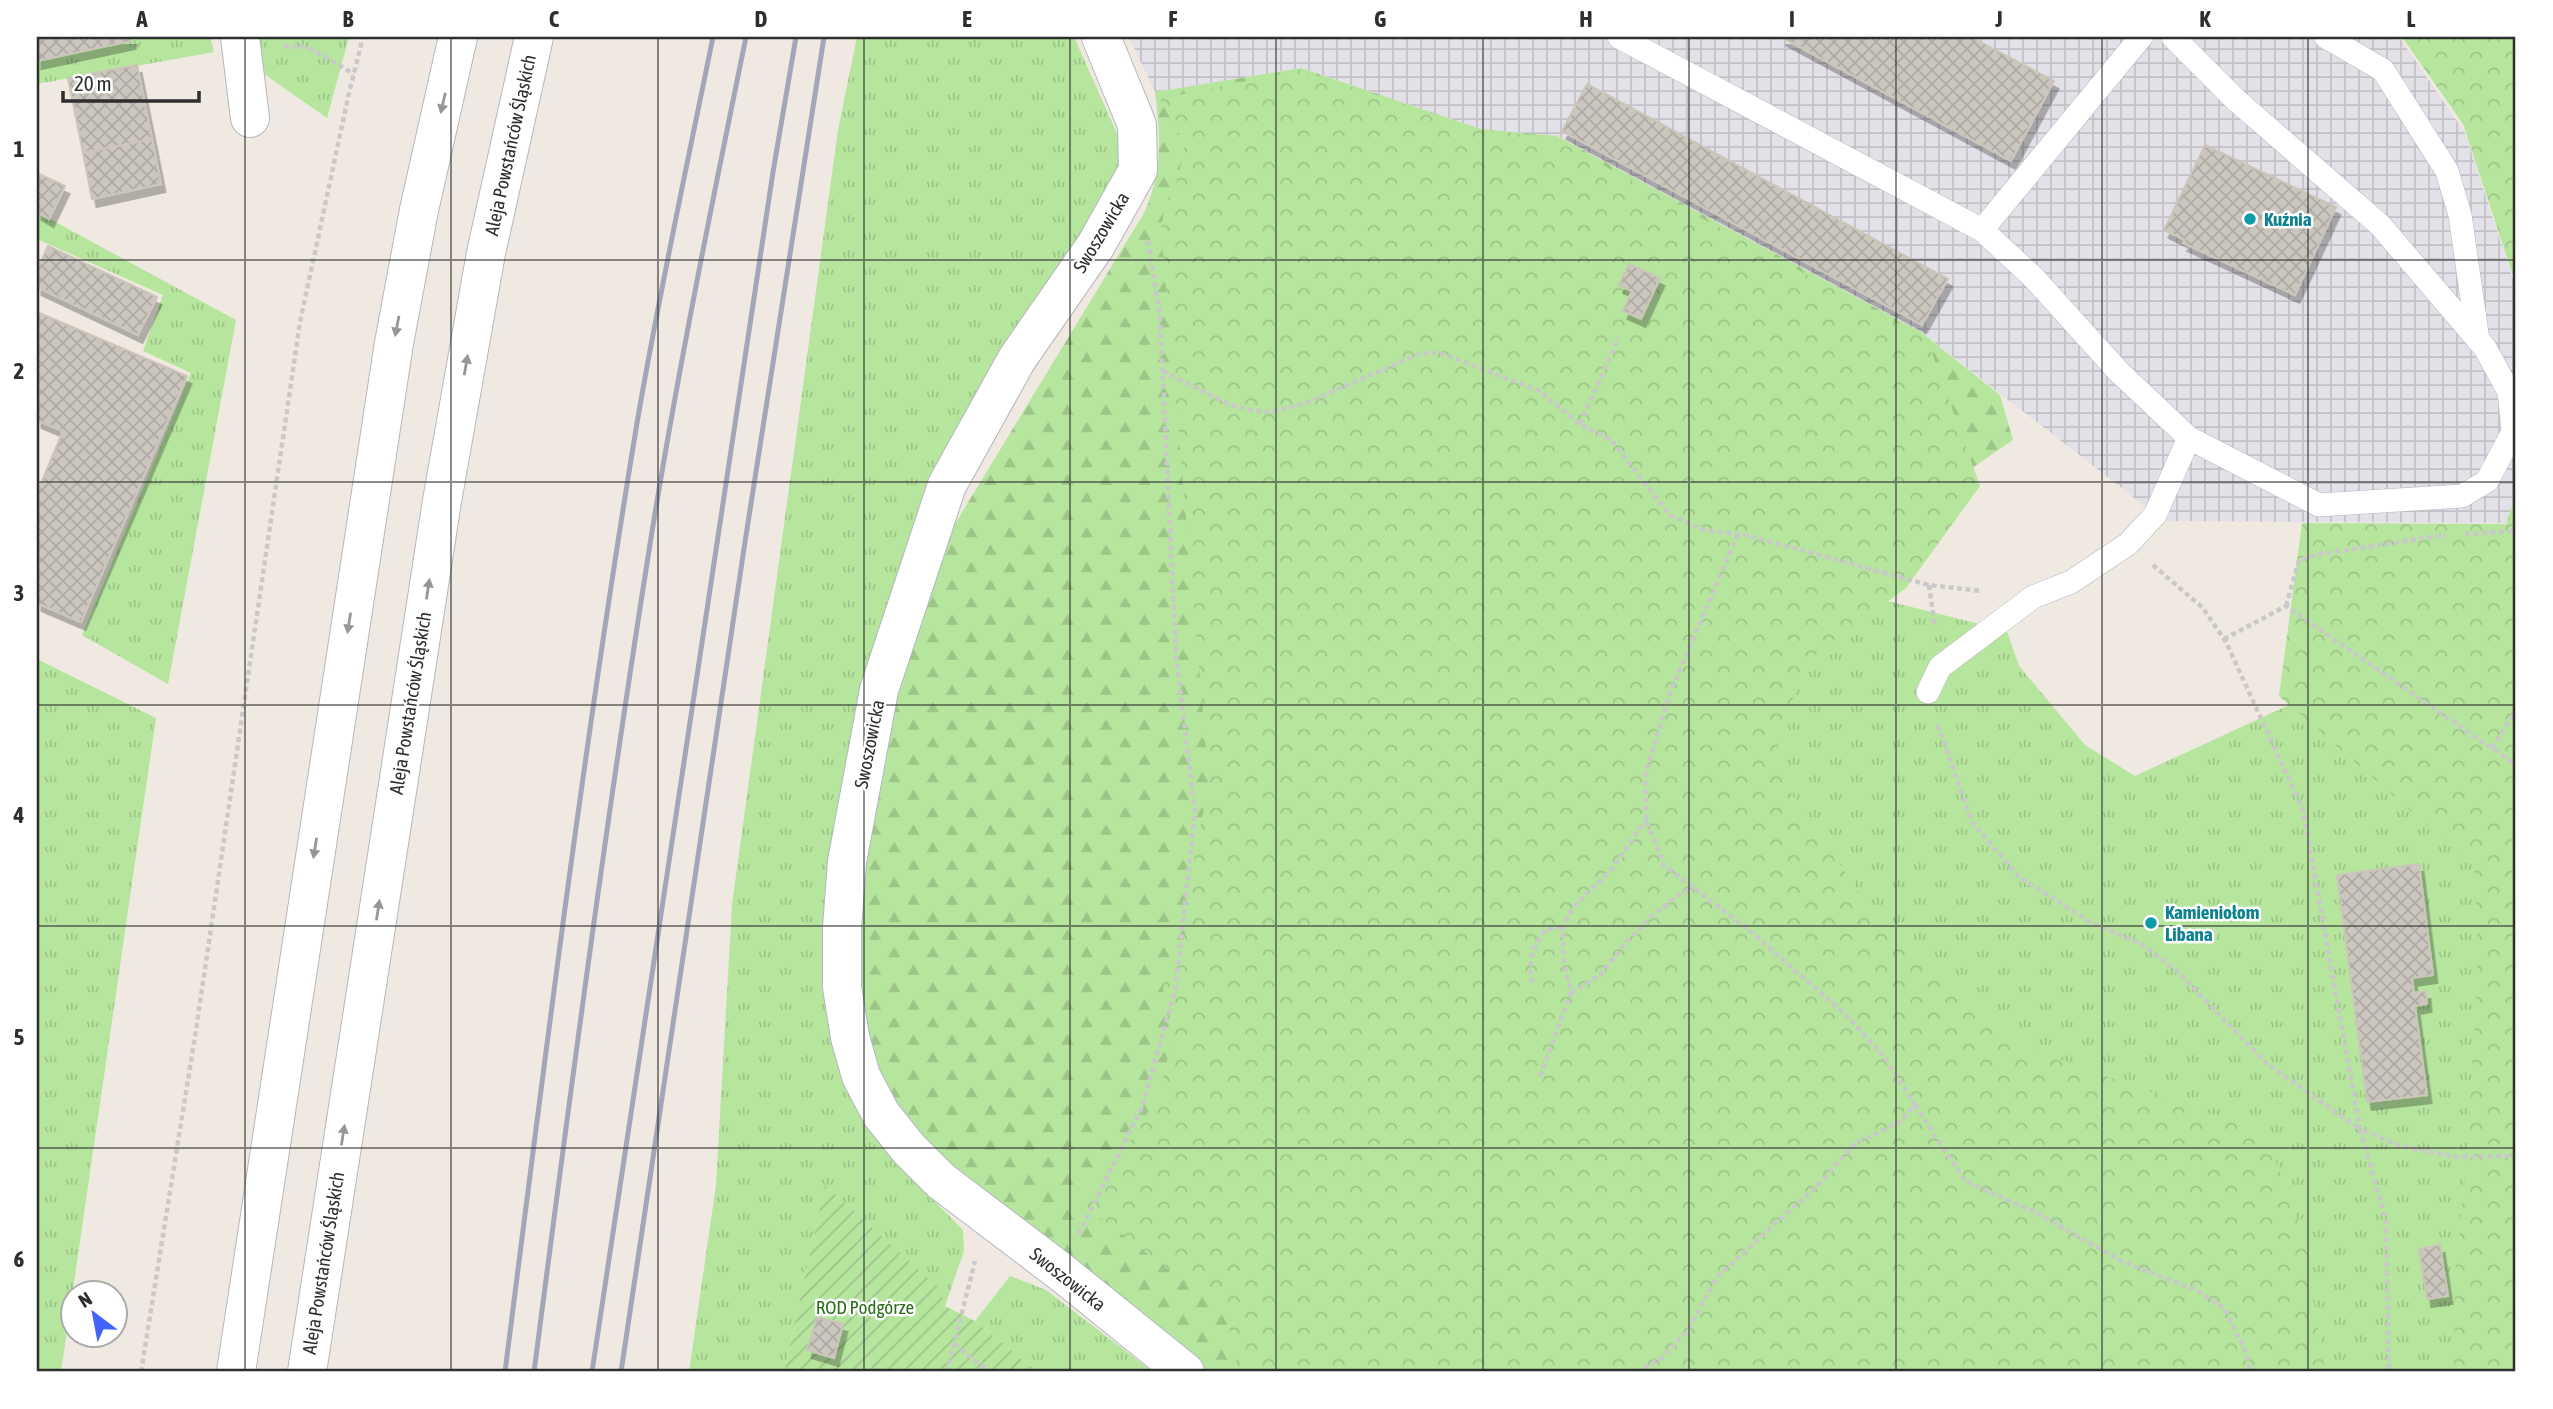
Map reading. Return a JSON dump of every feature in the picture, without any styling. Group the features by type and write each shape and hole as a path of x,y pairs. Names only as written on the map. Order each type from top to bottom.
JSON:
{"main road":[{"path":"240,37 250,118"},
{"path":"236,1372 394,342 419,210 458,37"},
{"name":"Aleja Powstańców Śląskich","path":"307,1372 442,501 486,253 534,37"},
{"name":"Swoszowicka","path":"1101,37 1138,125 1138,170 1096,245 1017,359 947,485 879,690 848,862 842,928 842,987 850,1037 861,1076 881,1114 909,1149 941,1181 1061,1272 1185,1372"}],"lane":[{"path":"1619,37 1982,230 2033,276 2118,371 2189,438 2319,505 2462,496 2487,481 2513,432 2510,392 2485,348 2380,225 2236,100 2173,37"},
{"path":"1982,230 2141,37"},
{"path":"2326,37 2383,70 2446,171 2460,215 2478,340"},
{"path":"1928,692 1940,667 2033,597 2071,582 2128,544 2155,515 2189,438"}],"path":[{"path":"141,1372 198,1017 300,322 363,37"},
{"path":"286,46 308,47 354,74"},
{"path":"1061,1272 1142,1107 1176,987 1195,812 1176,656 1160,316 1148,237"},
{"path":"1580,424 1619,337"},
{"path":"1162,371 1228,404 1270,412 1304,404 1419,354 1438,352 1540,391 1580,424 1611,440 1670,515 1704,530 1738,534 1929,585 2033,597"},
{"path":"2464,534 2516,531"},
{"path":"1738,534 1670,693 1645,776 1646,820 1664,865 1750,931 1848,1017 1885,1058 1965,1181 2035,1212 2123,1262 2194,1289 2224,1308 2244,1348 2251,1372"},
{"path":"2224,639 2286,606 2299,560 2320,554 2451,535"},
{"path":"2128,544 2203,608 2224,639 2302,810 2360,1129 2386,1221 2389,1372"},
{"path":"2286,606 2516,765"},
{"path":"1928,692 1944,747 1972,822 2018,876 2092,923 2142,944 2178,972 2266,1063 2360,1129 2401,1146 2456,1157 2516,1156"},
{"path":"2491,748 2516,711"},
{"path":"1540,1076 1572,993 1563,956 1563,927 1574,906 1611,870 1646,820"},
{"path":"1572,993 1600,975 1651,917 1694,887"},
{"path":"1532,983 1529,967 1532,948 1545,930 1563,927"},
{"path":"1637,1372 1663,1357 1687,1331 1718,1276 1819,1184 1855,1144 1900,1122 1915,1105"},
{"path":"947,1372 986,1216"},
{"path":"954,1344 990,1372"}],"shaded area":[{"path":"1129,37 2399,37 2465,133 2516,289 2516,490 2507,523 2164,521 1921,332 1557,136 1481,129 1301,68 1155,92"}],"green space":[{"path":"132,37 210,37 214,52 37,84 37,61 130,41"},
{"path":"259,37 349,37 327,118 264,74"},
{"path":"857,37 1074,37 1124,149 1106,198 990,375 838,810 863,1119 883,1149 963,1230 964,1251 945,1306 825,1186 784,1372 689,1372 716,1185 732,905 838,130"},
{"path":"2402,37 2516,37 2516,285 2463,124"},
{"path":"1301,68 1481,129 1557,136 1921,332 2000,395 2013,440 1807,581 1718,761 2277,1372 1192,1372 927,1146 898,1108 877,1070 865,1029 859,924 870,825 899,686 944,542 1144,213 1157,169 1158,123 1155,92"},
{"path":"1300,70 1481,129 1552,138 1927,339 1980,486 1906,588 1805,663 1771,764 1859,892 1908,955 2031,1049 2266,1134 2305,1242 2325,1372 1239,1372 1225,1313 1077,1200 1116,1162 1144,1121 1165,1073 1171,1040 1163,988 1186,933 1192,870 1209,782 1161,230 1165,203 1176,186 1185,145 1160,99"},
{"path":"37,212 236,320 168,684 82,635 191,373 143,351 163,295 37,239"},
{"name":"Kamieniołom Libana","path":"2516,492 2516,1372 2277,1372 1704,817 1808,581 2007,631 2019,666 2085,745 2135,776 2302,699 2485,594"},
{"path":"2516,501 2516,1372 2454,1372 2455,1273 2467,1164 2478,953 2474,866 2279,696 2302,523 2509,524"},
{"path":"37,659 156,718 74,1280 60,1280 60,1350 64,1350 61,1372 37,1372"},
{"name":"ROD Podgórze","path":"825,1185 940,1289 945,1306 975,1321 1038,1372 784,1372"},
{"path":"1010,1276 1046,1290 1153,1372 1038,1372 975,1321"}],"building":[{"path":"37,37 132,37 131,41 37,61"},
{"path":"1781,37 1971,37 2054,81 2011,161"},
{"path":"137,65 152,139 83,153 68,78"},
{"path":"1587,84 1948,279 1922,325 1562,131"},
{"path":"152,139 161,184 92,199 83,153"},
{"name":"Kuźnia","path":"2205,145 2336,207 2295,295 2183,243 2185,240 2164,230"},
{"path":"37,173 65,186 49,219 37,212"},
{"path":"48,246 157,297 138,335 37,287 37,270"},
{"path":"1629,264 1660,278 1641,319 1623,311 1632,291 1619,285"},
{"path":"37,312 187,376 81,622 37,603 37,493 63,431 37,420"},
{"path":"2419,864 2433,975 2412,978 2414,993 2426,991 2427,1004 2415,1006 2427,1095 2367,1102 2337,875"},
{"path":"2440,1245 2448,1296 2427,1299 2419,1249"},
{"path":"817,1317 843,1324 834,1358 807,1350"}],"railway":[{"path":"505,1372 566,897 618,541 654,326 713,37"},
{"path":"534,1372 619,746 661,475 746,37"},
{"path":"592,1372 773,172 796,37"},
{"path":"621,1372 745,542 824,37"}],"place":[{"name":"Kuźnia","path":"2250,219"},
{"name":"Kamieniołom Libana","path":"2151,923"}]}
